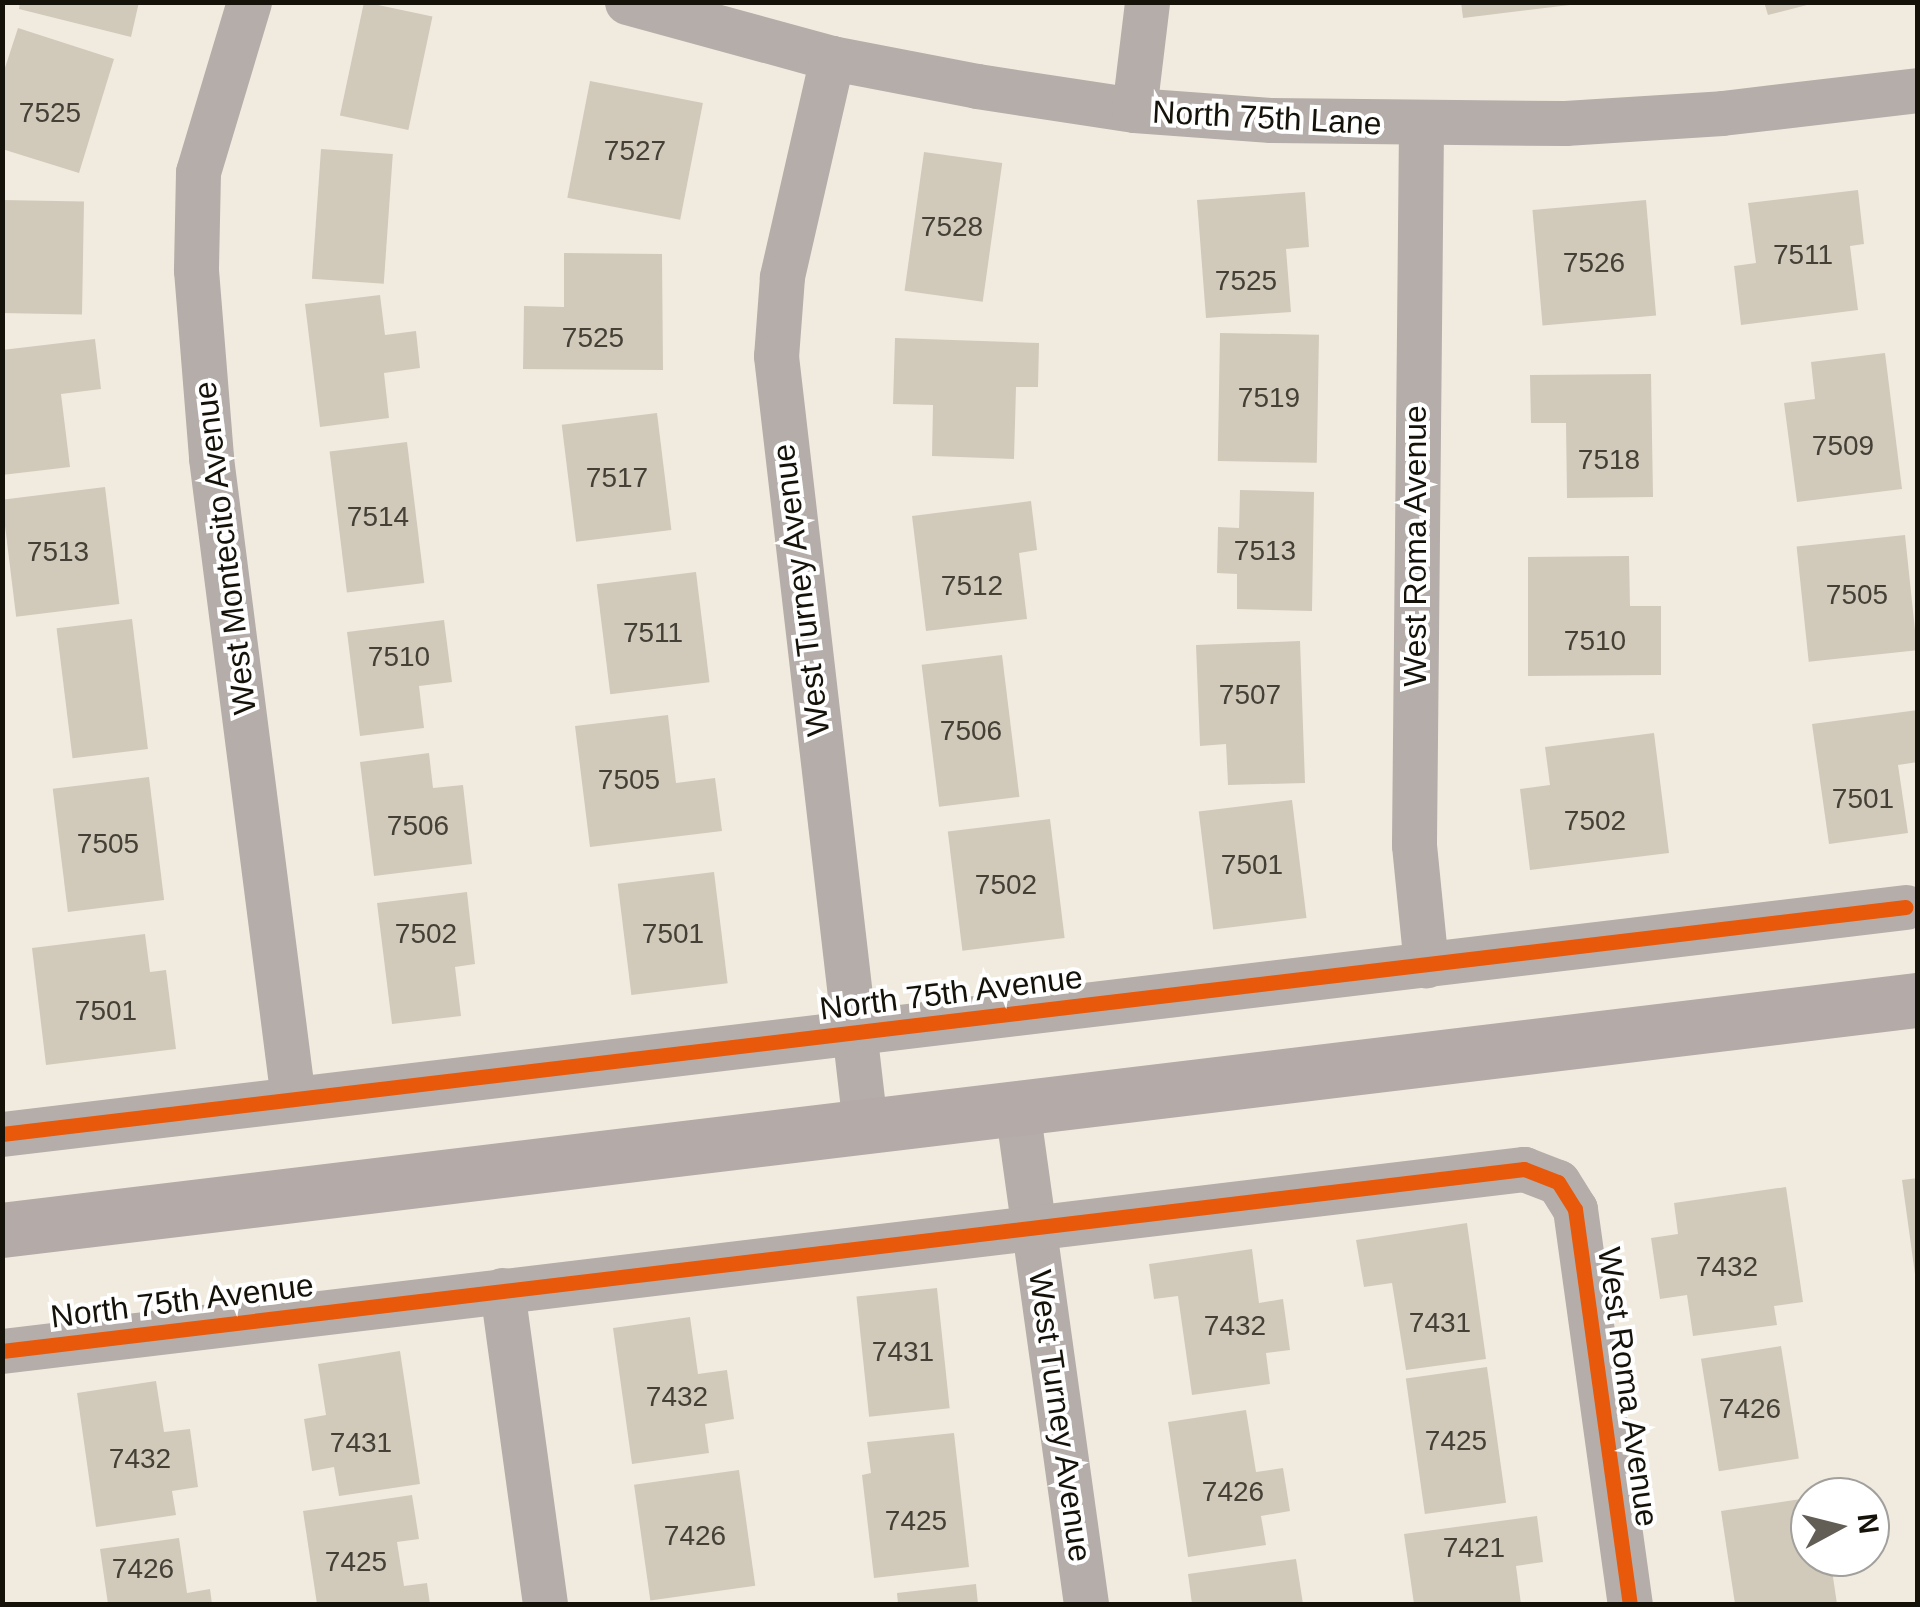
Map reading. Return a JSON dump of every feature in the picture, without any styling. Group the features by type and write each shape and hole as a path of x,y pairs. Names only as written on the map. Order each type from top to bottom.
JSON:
{"main road":[{"path":"2,1230 1918,1000"}],"street":[{"name":"West Montecito Avenue","path":"248,2 198,172 196,270 211,458 293,1099"},
{"name":"North 75th Lane","path":"627,2 832,58 1134,110 1421,126 1722,113 1918,90"},
{"path":"1134,110 1147,2"},
{"name":"West Turney Avenue","path":"832,58 782,276 776,356 865,1125"},
{"name":"West Roma Avenue","path":"1421,126 1414,828 1426,965"},
{"name":"North 75th Avenue","path":"2,1134 1906,906"},
{"name":"West Turney Avenue","path":"1017,1108 1086,1604"},
{"name":"North 75th Avenue","path":"2,1350 1486,1171 1524,1169 1558,1182"},
{"name":"West Roma Avenue","path":"1558,1182 1575,1209 1630,1604"},
{"path":"502,1290 544,1604"}],"building":[{"path":"20,2 139,2 131,37 19,9"},
{"path":"364,2 432,17 408,130 340,115"},
{"path":"1461,2 1570,2 1570,5 1463,18"},
{"path":"1764,2 1811,2 1811,4 1768,15"},
{"path":"18,28 114,59 79,173 2,149 2,77"},
{"path":"590,81 703,103 680,220 567,198"},
{"path":"321,149 393,154 384,284 312,279"},
{"path":"924,152 1002,163 983,302 905,291"},
{"path":"1858,190 1864,244 1850,246 1858,310 1741,325 1734,266 1756,263 1748,203"},
{"path":"1305,192 1309,247 1286,249 1291,312 1206,318 1197,200"},
{"path":"2,200 84,201 82,314 2,313"},
{"path":"1646,200 1656,316 1543,325 1532,210"},
{"path":"564,253 662,254 663,370 523,369 524,306 564,307"},
{"path":"380,295 385,335 416,331 420,368 384,373 389,418 320,427 305,304"},
{"path":"1220,333 1319,335 1317,463 1218,461"},
{"path":"895,338 1039,343 1038,387 1016,387 1014,459 932,456 933,405 893,404"},
{"path":"95,339 101,389 61,394 70,467 2,475 2,350"},
{"path":"1885,353 1902,489 1797,502 1784,403 1815,399 1811,362"},
{"path":"1651,374 1653,497 1567,498 1566,423 1531,423 1530,375"},
{"path":"657,413 671,530 576,542 562,425"},
{"path":"407,442 424,583 347,592 330,452"},
{"path":"105,487 119,604 16,617 2,500"},
{"path":"1240,490 1314,492 1312,611 1237,609 1237,574 1217,573 1218,527 1239,528"},
{"path":"1031,501 1037,550 1019,553 1027,619 926,631 912,516"},
{"path":"1905,535 1917,650 1809,662 1797,546"},
{"path":"1629,556 1630,606 1661,606 1661,675 1528,676 1528,557"},
{"path":"696,572 710,682 610,694 597,584"},
{"path":"132,619 148,749 73,758 57,628"},
{"path":"444,620 452,682 419,686 424,728 360,736 347,632"},
{"path":"1300,641 1305,783 1228,785 1226,744 1200,746 1196,645"},
{"path":"1002,655 1019,797 939,807 922,665"},
{"path":"1918,710 1918,762 1898,765 1908,833 1829,844 1812,724"},
{"path":"668,715 676,783 715,778 722,831 590,847 575,726"},
{"path":"1654,733 1669,853 1530,870 1520,789 1550,785 1545,747"},
{"path":"429,753 433,788 463,785 472,864 374,876 360,762"},
{"path":"149,777 164,900 68,912 53,789"},
{"path":"1292,800 1307,918 1213,930 1199,811"},
{"path":"1050,819 1065,938 962,951 948,832"},
{"path":"714,872 728,983 631,995 618,884"},
{"path":"467,892 475,964 455,967 461,1016 392,1024 377,903"},
{"path":"145,934 150,972 166,970 176,1049 46,1065 32,948"},
{"path":"1918,1178 1918,1274 1915,1274 1902,1180"},
{"path":"1786,1187 1803,1302 1774,1306 1777,1325 1693,1336 1687,1295 1660,1299 1651,1238 1678,1234 1674,1203"},
{"path":"1467,1223 1486,1359 1406,1370 1392,1283 1364,1287 1356,1240"},
{"path":"1252,1249 1259,1303 1283,1299 1290,1350 1266,1353 1270,1384 1192,1395 1178,1296 1154,1299 1149,1264"},
{"path":"937,1288 950,1408 869,1417 856,1296"},
{"path":"690,1317 698,1374 727,1370 734,1419 705,1424 709,1453 632,1464 613,1328"},
{"path":"1781,1346 1799,1459 1719,1471 1701,1359"},
{"path":"400,1351 420,1484 339,1496 334,1467 312,1471 304,1419 326,1415 318,1364"},
{"path":"1487,1367 1506,1503 1425,1514 1406,1378"},
{"path":"156,1381 164,1432 190,1429 198,1487 172,1491 176,1515 96,1527 77,1393"},
{"path":"1246,1410 1256,1472 1283,1468 1290,1511 1261,1516 1266,1545 1188,1557 1168,1422"},
{"path":"954,1433 969,1567 874,1578 862,1475 871,1473 867,1442"},
{"path":"739,1470 755,1586 650,1601 634,1485"},
{"path":"412,1495 419,1539 397,1542 404,1586 427,1583 430,1604 317,1604 303,1511"},
{"path":"1790,1501 1790,1577 1833,1577 1837,1604 1735,1604 1721,1511"},
{"path":"1537,1516 1543,1562 1516,1566 1521,1604 1414,1604 1404,1534"},
{"path":"179,1538 187,1593 210,1589 212,1604 108,1604 100,1549"},
{"path":"1296,1559 1303,1604 1192,1604 1188,1574"},
{"path":"976,1584 978,1604 898,1604 897,1593"}],"cycle path":[{"path":"2,1134 1906,907"},
{"path":"2,1351 1524,1169 1558,1182 1575,1209 1630,1604"}]}
